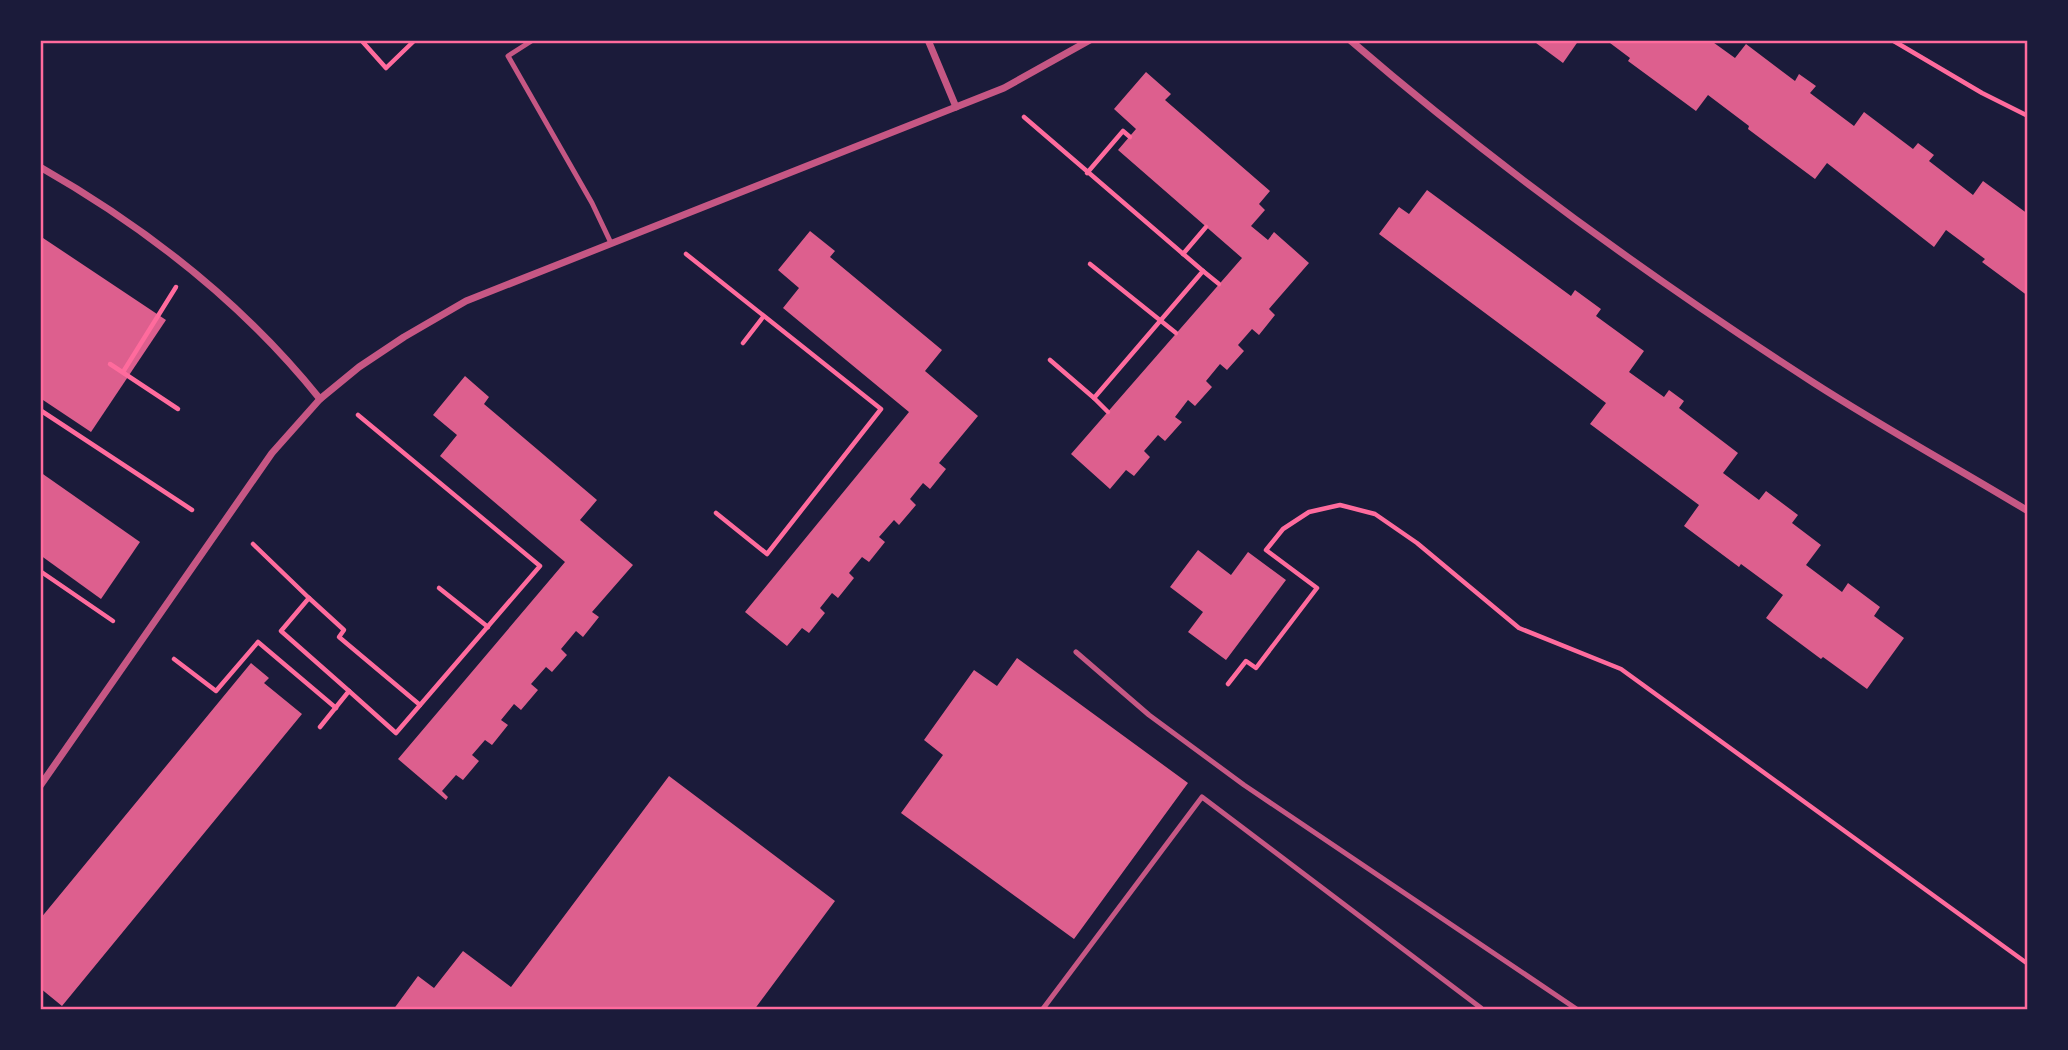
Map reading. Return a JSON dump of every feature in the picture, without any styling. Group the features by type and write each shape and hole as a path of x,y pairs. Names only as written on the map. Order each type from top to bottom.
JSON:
{"street":[{"path":"928,40 956,107"},
{"path":"40,786 256,473 320,399 359,367 466,300 1004,88 1090,40"},
{"path":"1350,40 1562,210 1658,279 1816,384 2028,511"},
{"path":"40,167 145,232 189,267 263,334 320,399"}],"lane":[{"path":"533,40 508,56 592,203 611,243"},
{"path":"1076,652 1149,715 1244,785 1578,1010"},
{"path":"1042,1010 1202,797 1481,1008 1479,1010"}],"path":[{"path":"361,40 386,68 415,40"},
{"path":"1892,40 1982,93 2028,116"},
{"path":"1903,47 1908,40"},
{"path":"1024,117 1219,284"},
{"path":"1087,173 1123,131 1129,137"},
{"path":"1183,254 1206,227"},
{"path":"686,254 881,409 767,554 716,513"},
{"path":"1090,264 1176,334"},
{"path":"1094,398 1203,271"},
{"path":"123,372 176,286"},
{"path":"743,343 763,317"},
{"path":"1050,360 1108,412"},
{"path":"110,364 178,409"},
{"path":"40,410 192,510"},
{"path":"309,598 281,631 396,733 540,566 358,415"},
{"path":"1228,684 1246,661 1256,668 1317,589 1266,550 1283,529 1309,512 1340,505 1376,514 1417,543 1519,628 1621,669 2028,964"},
{"path":"253,544 344,630 339,637 421,705"},
{"path":"40,571 113,621"},
{"path":"439,587 488,626"},
{"path":"174,659 216,691 258,642 335,708"},
{"path":"320,727 349,691"}],"building":[{"path":"1532,40 1579,40 1563,63"},
{"path":"1606,40 1710,40 1735,58 1746,44 1795,81 1799,74 1816,86 1810,93 1854,126 1864,112 1913,149 1918,143 1934,155 1929,161 1973,195 1983,181 2028,214 2028,296 1982,262 1985,259 1946,230 1934,247 1827,163 1815,179 1708,95 1696,111 1628,61 1630,58"},
{"path":"1146,72 1171,94 1165,100 1270,191 1259,204 1265,210 1251,226 1268,240 1274,232 1309,263 1269,309 1275,315 1259,335 1252,329 1238,345 1244,351 1227,370 1220,364 1206,381 1212,387 1195,406 1188,400 1175,417 1182,422 1165,441 1158,435 1144,451 1150,457 1134,476 1126,470 1110,489 1071,454 1242,258 1118,150 1136,129 1114,109"},
{"path":"1427,190 1571,296 1575,290 1601,309 1596,316 1644,351 1629,372 1664,397 1669,390 1684,401 1679,408 1738,453 1723,473 1759,500 1766,491 1798,515 1792,523 1821,545 1806,565 1842,592 1848,583 1880,607 1874,616 1904,638 1867,689 1766,618 1783,595 1741,564 1739,567 1684,526 1699,505 1590,424 1606,403 1379,234 1399,207 1409,214"},
{"path":"810,231 835,251 830,257 942,350 925,371 978,416 939,463 946,469 930,489 923,483 910,499 916,505 899,525 894,520 879,537 885,542 869,562 862,557 849,573 854,578 838,598 832,593 820,608 825,613 809,633 802,628 787,646 745,612 909,412 783,308 799,288 778,270"},
{"path":"40,236 166,320 91,432 40,398"},
{"path":"465,376 489,397 484,404 597,500 580,520 633,565 592,612 599,617 583,637 576,631 561,649 567,655 552,672 546,667 531,684 538,690 521,710 514,704 501,720 508,725 492,745 485,740 472,755 479,761 463,780 456,775 442,791 448,797 446,800 398,759 565,562 440,456 457,435 433,415"},
{"path":"40,472 140,542 101,599 40,555"},
{"path":"1198,550 1231,575 1248,552 1286,580 1226,660 1188,632 1203,612 1170,587"},
{"path":"1017,658 1188,783 1074,939 901,813 943,755 924,740 974,670 997,686"},
{"path":"251,663 269,678 264,683 302,714 62,1006 40,988 40,919"},
{"path":"669,776 835,901 754,1010 393,1010 418,976 434,988 463,951 511,987"}]}
